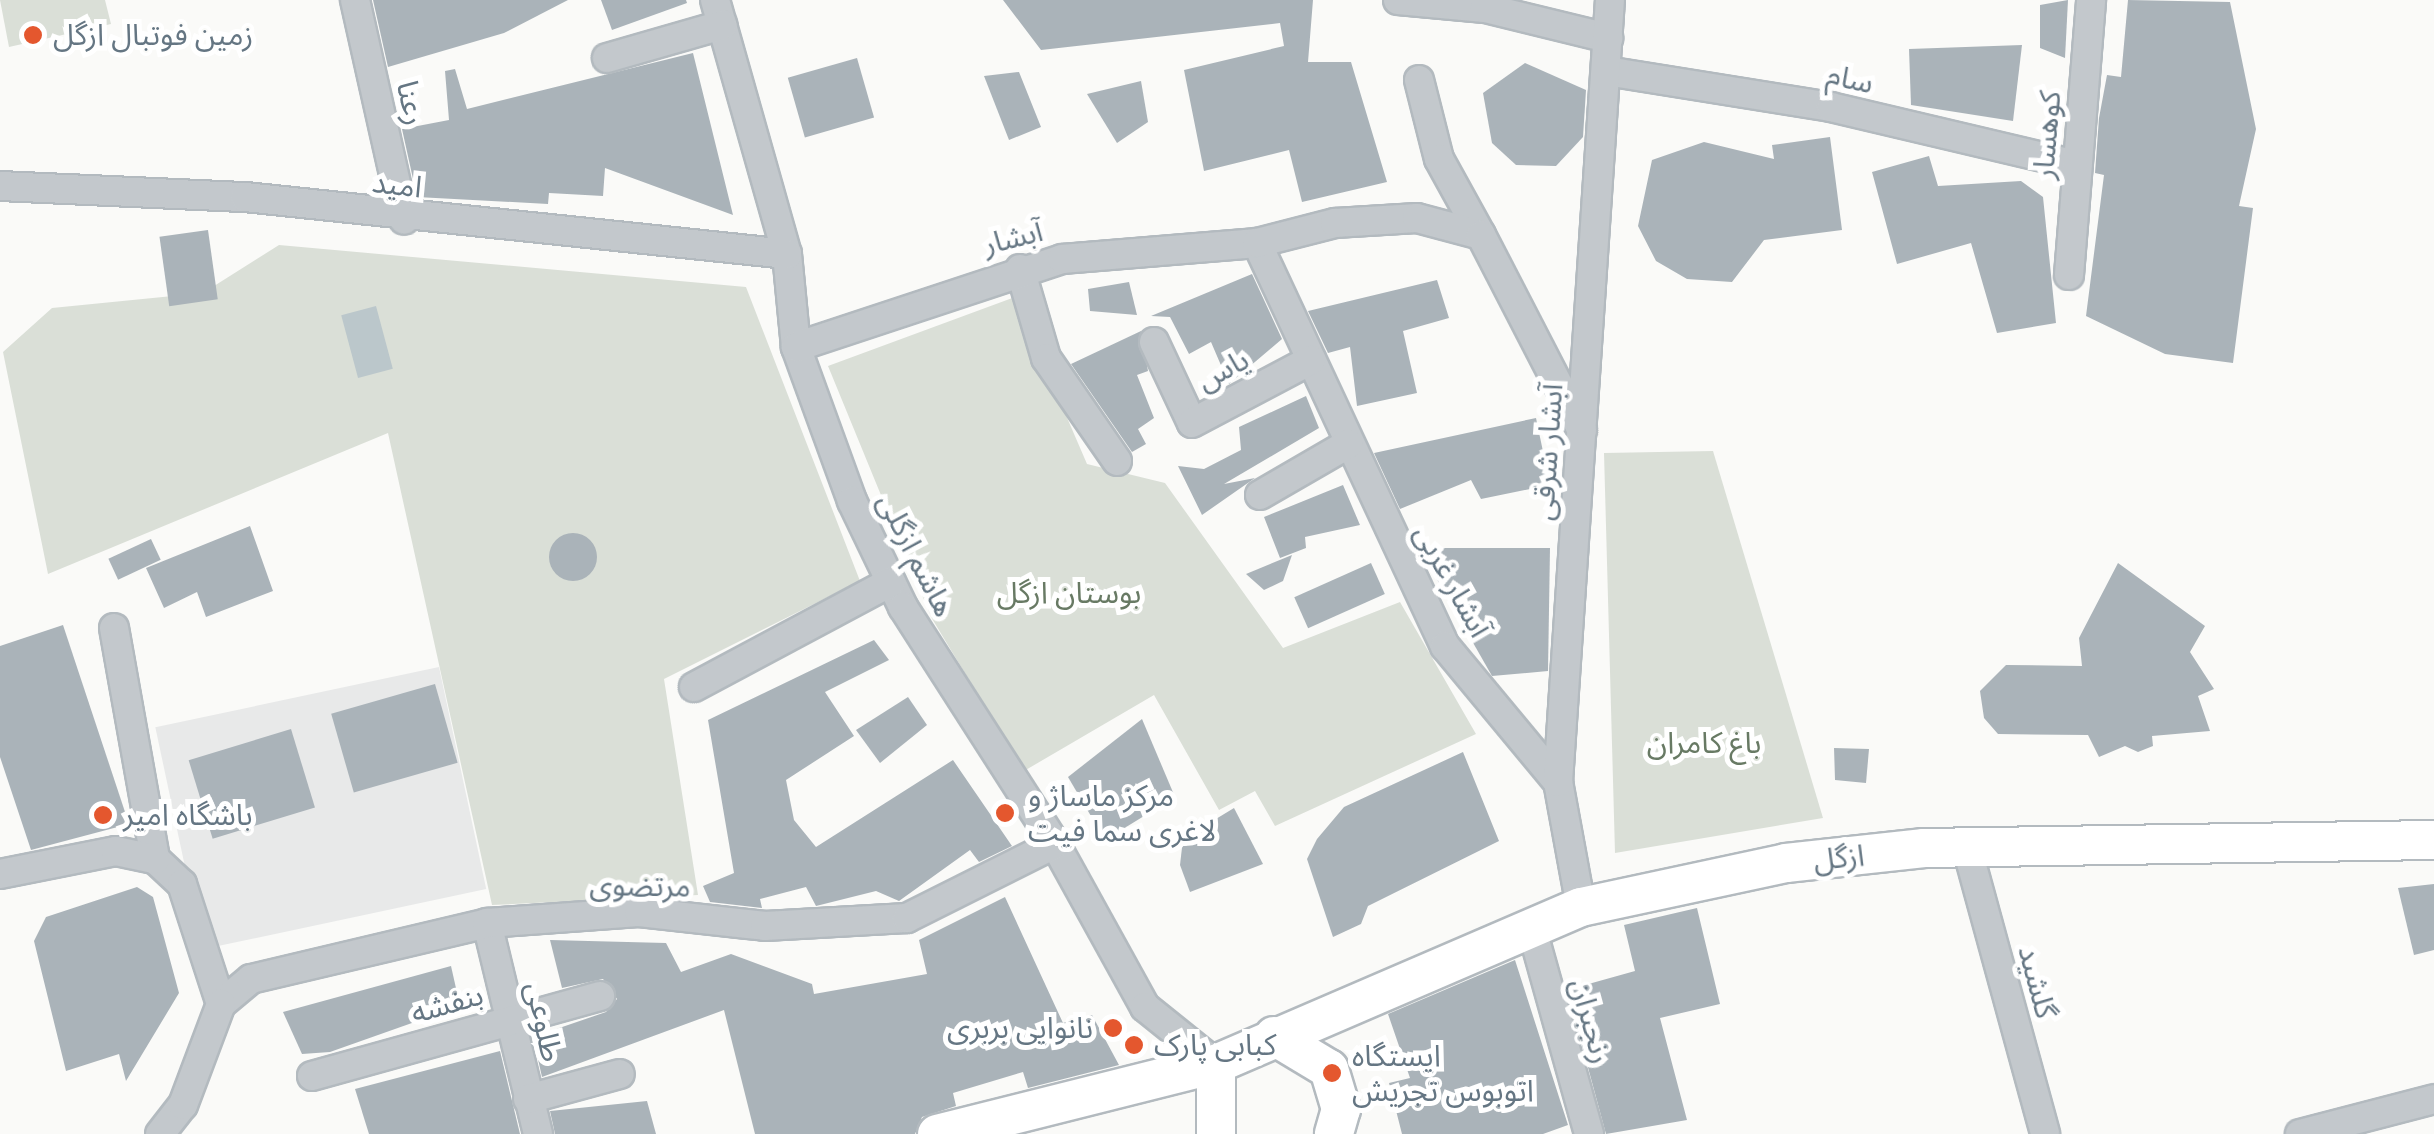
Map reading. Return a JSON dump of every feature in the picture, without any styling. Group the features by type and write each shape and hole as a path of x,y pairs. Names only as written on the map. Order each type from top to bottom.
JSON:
{"main road":[{"name":"ازگل","path":"1216,1064 1531,926 1581,908 1786,863 1967,848 2434,840"},
{"path":"1274,1036 1329,1069 1341,1109 1334,1134"},
{"path":"937,1134 1216,1064 1216,1134"}],"street":[{"name":"رعنا","path":"355,0 404,220"},
{"path":"1398,0 1485,8 1608,38"},
{"name":"آبشار شرقی","path":"1581,908 1558,782 1610,0"},
{"name":"کوهسار","path":"2069,274 2091,0"},
{"path":"606,58 719,12"},
{"name":"هاشم ازگلی","path":"719,12 787,254 796,347 891,582 1055,844 1144,1007 1216,1064"},
{"name":"سام","path":"1606,71 1831,107 2077,166"},
{"path":"1419,80 1439,159 1582,430"},
{"name":"امید","path":"0,186 244,197 404,220 787,254"},
{"name":"آبشار","path":"796,347 1020,269 1257,244 1335,223 1416,218 1482,235"},
{"path":"1257,244 1311,360"},
{"path":"1020,269 1046,358 1117,461"},
{"name":"یاس","path":"1154,342 1192,423 1311,360"},
{"name":"آبشار غربی","path":"1311,360 1445,646 1558,782"},
{"path":"1260,495 1348,444"},
{"path":"694,687 891,582"},
{"path":"114,628 155,858"},
{"name":"مرتضوی","path":"221,1004 251,979 487,922 639,912 765,926 907,918 1055,844"},
{"name":"گلشید","path":"1967,848 2045,1134"},
{"path":"0,874 116,850 155,858 182,884 221,1004 182,1105 160,1134"},
{"name":"طلوعی","path":"487,922 538,1134"},
{"name":"رنجبران","path":"1531,926 1588,1134"},
{"name":"بنفشه","path":"312,1076 600,996"},
{"path":"528,1100 620,1074"},
{"path":"2300,1134 2434,1099"}],"shaded area":[{"path":"376,306 393,369 358,378 341,315"},
{"path":"439,667 486,889 203,949 155,727"}],"green space":[{"name":"زمین فوتبال ازگل","path":"0,0 105,0 111,24 9,47"},
{"path":"279,245 746,287 860,581 664,679 698,895 492,905 388,433 48,574 3,352 52,308 203,293"},
{"name":"بوستان ازگل","path":"1015,297 1087,464 1165,483 1283,648 1400,602 1476,734 1275,826 1255,791 1219,810 1154,695 1024,771 931,617 828,366"},
{"name":"باغ کامران","path":"1713,451 1823,818 1615,853 1604,453"}],"building":[{"path":"373,0 568,0 504,33 388,67"},
{"path":"601,0 686,0 687,3 612,30"},
{"path":"1003,0 1313,0 1308,62 1351,62 1387,182 1302,202 1289,150 1204,171 1184,70 1284,46 1280,23 1041,50"},
{"path":"2068,0 2065,58 2040,48 2040,5"},
{"path":"2128,0 2230,2 2256,129 2239,206 2253,208 2233,363 2165,354 2086,316 2104,175 2095,173 2099,118 2107,75 2121,77"},
{"path":"2022,45 2013,121 1911,105 1909,49"},
{"path":"693,53 733,215 605,168 603,196 549,193 548,204 417,197 402,129 449,120 445,71 455,69 467,109"},
{"path":"857,58 874,118 805,137 788,78"},
{"path":"1525,63 1586,90 1583,137 1556,166 1516,165 1492,143 1483,93"},
{"path":"1019,72 1041,127 1009,140 984,76"},
{"path":"1141,81 1148,122 1117,143 1087,94"},
{"path":"1830,137 1842,230 1764,240 1732,282 1687,279 1656,261 1638,226 1652,160 1704,142 1774,159 1772,145"},
{"path":"1929,156 1938,186 2021,181 2043,197 2056,323 1997,333 1971,243 1897,264 1872,172"},
{"path":"208,230 218,299 169,306 159,237"},
{"path":"1252,274 1282,339 1229,384 1211,342 1189,354 1170,317 1151,316"},
{"path":"1437,280 1449,318 1403,331 1417,393 1357,406 1350,347 1328,353 1308,311"},
{"path":"1129,282 1137,315 1090,311 1088,289"},
{"path":"1141,331 1148,371 1137,375 1154,418 1138,429 1146,444 1132,452 1071,364"},
{"path":"1306,396 1319,428 1224,484 1255,478 1202,515 1178,466 1204,469 1241,450 1239,427"},
{"path":"1536,418 1550,485 1481,499 1471,480 1400,509 1374,453"},
{"path":"1343,485 1360,525 1305,537 1306,548 1280,558 1264,517"},
{"path":"250,526 273,591 206,617 197,592 164,608 146,568"},
{"path":"573,533 590,540 597,557 590,574 573,581 556,574 549,557 556,540"},
{"path":"151,539 161,560 118,580 108,559"},
{"path":"1419,548 1550,548 1548,671 1492,676"},
{"path":"1292,555 1283,581 1264,590 1246,574"},
{"path":"1371,563 1385,594 1308,628 1294,597"},
{"path":"2118,563 2205,626 2190,652 2214,689 2198,696 2210,731 2152,736 2153,746 2138,752 2125,746 2099,757 2088,735 1998,734 1984,718 1980,691 2006,665 2082,666 2079,638"},
{"path":"63,625 129,824 31,850 0,757 0,646"},
{"path":"874,640 889,660 825,692 854,736 786,780 794,820 816,847 953,760 1012,846 979,862 970,850 899,901 876,891 816,906 806,887 760,899 762,908 710,902 703,886 734,873 708,720"},
{"path":"435,684 458,763 354,793 331,714"},
{"path":"908,697 927,725 880,763 856,730"},
{"path":"1142,719 1175,797 1105,840 1068,777"},
{"path":"291,729 315,807 213,839 189,760"},
{"path":"1834,748 1869,749 1866,783 1835,780"},
{"path":"1463,752 1499,841 1368,906 1361,924 1333,937 1307,859 1317,839 1344,807"},
{"path":"1234,808 1263,864 1190,892 1180,865 1183,839"},
{"path":"2434,884 2434,950 2414,955 2398,888"},
{"path":"137,887 153,897 179,993 126,1081 119,1054 66,1071 34,941 46,917"},
{"path":"1005,897 1063,1023 1092,1015 1119,1065 1028,1088 1023,1072 953,1093 956,1106 922,1117 915,1134 755,1134 724,1010 542,1077 533,1037 606,1012 617,999 603,979 562,988 550,940 666,943 681,972 731,954 812,984 814,994 927,974 919,940"},
{"path":"1697,908 1720,1004 1660,1018 1687,1120 1606,1134 1567,990 1635,971 1624,925"},
{"path":"1515,960 1568,1125 1543,1134 1402,1134 1389,1083 1410,1078 1388,1014"},
{"path":"451,966 460,1006 330,1052 302,1054 283,1012"},
{"path":"500,1051 520,1134 369,1134 355,1089"},
{"path":"647,1101 656,1134 555,1134 550,1111"}],"place":[{"name":"زمین فوتبال ازگل","path":"33,35"},
{"name":"مرکز ماساژ و لاغری سما فیت","path":"1005,813"},
{"name":"باشگاه امیر","path":"103,815"},
{"name":"نانوایی بربری","path":"1113,1028"},
{"name":"کبابی پارک","path":"1134,1045"},
{"name":"ایستگاه اتوبوس تجریش","path":"1332,1073"}]}
